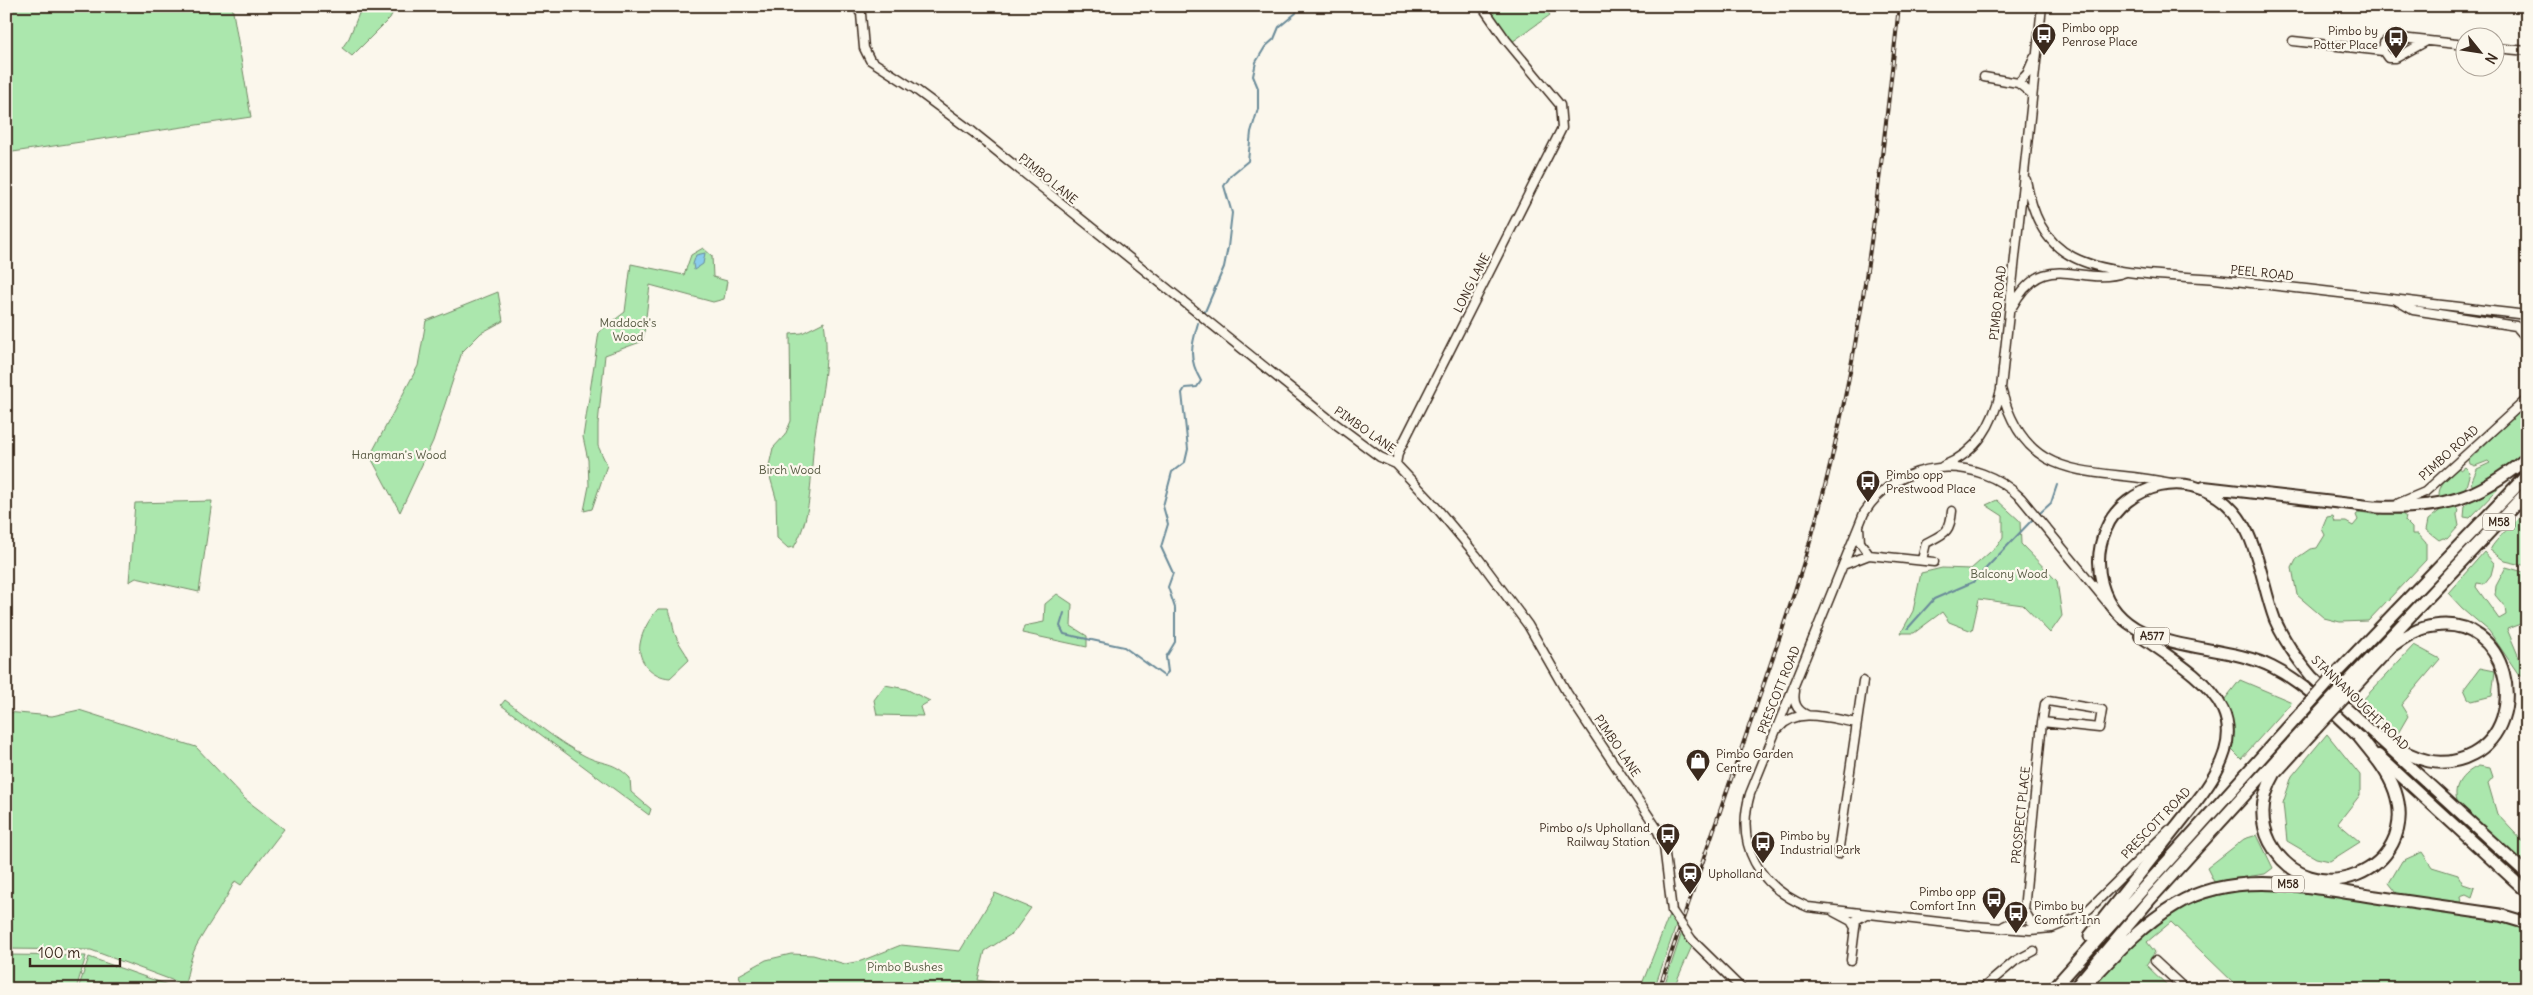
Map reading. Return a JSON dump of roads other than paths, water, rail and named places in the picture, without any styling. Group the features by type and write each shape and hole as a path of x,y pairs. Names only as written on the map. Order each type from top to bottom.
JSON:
{"highway":[{"path":"2377,507 2430,507 2454,501 2474,494 2501,479 2527,458"},
{"name":"M58","path":"2053,989 2336,674 2527,475"},
{"name":"M58","path":"2074,989 2184,862 2313,726 2471,551 2527,492"},
{"path":"2393,645 2471,551"},
{"path":"2349,686 2393,645 2411,632 2435,625 2453,626 2470,631 2491,645 2505,667 2509,679 2510,703 2503,725 2488,744 2478,752 2455,761 2442,762 2419,758 2378,737"},
{"name":"M58","path":"2184,862 2216,835 2275,773 2313,726"},
{"path":"2275,773 2268,786 2262,811 2266,834 2283,861 2293,870 2308,877 2328,881 2346,879 2362,873 2377,864 2387,852 2398,821 2398,803 2386,773 2360,738"},
{"path":"2065,975 2086,942 2192,807"},
{"name":"M58","path":"2082,989 2143,926 2176,904 2211,890 2249,884 2282,884 2320,889 2500,915 2527,923"}],"main road":[{"name":"STANNANOUGHT ROAD","path":"2527,874 2312,677 2291,650 2275,620 2253,543 2243,522 2232,508 2219,497 2198,486 2173,483 2155,487 2125,503 2106,528 2100,545 2100,576 2108,599 2116,612 2130,626 2166,640 2232,653 2272,667 2311,692 2527,892"},
{"name":"PIMBO ROAD","path":"2198,486 2377,507"},
{"name":"PRESCOTT ROAD","path":"2130,626 2137,634 2197,676 2219,700 2226,718 2229,734 2226,753 2216,774 2192,807"}],"street":[{"name":"PIMBO LANE","path":"856,6 861,14 864,48 870,60 915,89 973,132 1333,422 1380,457 1396,464 1445,517 1509,596 1528,624 1567,693 1656,827 1664,846 1672,911 1692,940 1742,989"},
{"name":"LONG LANE","path":"1396,464 1398,453 1562,128 1560,105 1506,40 1482,6"},
{"name":"PIMBO ROAD","path":"2042,6 2001,388 2007,411 2022,438 2039,455 2065,467 2173,483"},
{"path":"2427,41 2396,58 2388,58 2383,51 2384,43 2391,37 2456,44"},
{"path":"2293,41 2383,51"},
{"path":"2018,83 2028,74 2038,48"},
{"path":"2506,49 2527,51"},
{"path":"1984,77 2018,83 2032,94"},
{"name":"PEEL ROAD","path":"2025,171 2035,215 2054,244 2069,255 2086,263 2128,271 2393,298 2527,315"},
{"name":"PEEL ROAD","path":"2010,311 2027,285 2042,275 2061,272 2110,278 2128,271"},
{"name":"PEEL ROAD","path":"2393,298 2413,310 2516,326 2527,339"},
{"path":"1941,466 1963,455 1980,440 1994,417 2001,388"},
{"name":"PIMBO ROAD","path":"2377,507 2404,502 2425,492 2527,399"},
{"name":"PRESCOTT ROAD","path":"2116,612 2015,492 1995,478 1972,471 1941,466 1910,474 1894,481 1873,499 1859,522 1774,734 1747,804 1745,822 1749,849 1765,879 1780,893 1808,907 2000,927 2044,929 2064,924 2089,909 2192,807"},
{"path":"1922,560 1926,543 1940,537 1950,526 1952,511"},
{"path":"1859,522 1860,542 1869,555"},
{"path":"1843,564 1869,555 1934,562"},
{"path":"1798,674 1794,695 1795,706 1809,716"},
{"path":"1838,854 1863,681"},
{"name":"PROSPECT PLACE","path":"2024,910 2042,722 2045,704 2048,701 2102,710 2099,728 2042,722"},
{"path":"1774,734 1788,719 1809,716 1857,722"},
{"path":"1830,910 1850,921 1854,926"},
{"path":"2000,927 2015,921 2024,910 2031,922 2044,929"},
{"path":"1851,960 1854,926 1856,920 1866,914"},
{"path":"1982,989 2015,961 2034,951"},
{"path":"2155,961 2185,989"}],"water":[{"path":"705,253 703,264 694,270 693,264 696,255"}],"waterway":[{"path":"1204,314 1224,267 1228,247 1232,213 1224,186 1231,175 1248,161 1251,132 1258,109 1258,88 1253,76 1256,62 1265,47 1274,39 1279,27 1296,13 1298,6"},
{"path":"1064,613 1060,626 1064,634 1124,647 1164,676 1168,672 1166,657 1175,642 1175,608 1168,587 1173,573 1161,547 1168,524 1163,506 1172,472 1185,462 1188,449 1182,393 1185,388 1197,387 1201,381 1192,359 1198,323"},
{"path":"2040,513 2051,503 2057,485"},
{"path":"1908,628 1934,599 1973,582 2032,520"}],"railway":[{"path":"1659,989 1793,598 1815,524 1831,460 1845,396 1868,267 1899,6"}],"place":[{"name":"Pimbo opp Penrose Place","path":"2044,56"},
{"name":"Pimbo by Potter Place","path":"2396,59"},
{"name":"Pimbo opp Prestwood Place","path":"1868,503"},
{"name":"Pimbo Garden Centre","path":"1698,782"},
{"name":"Pimbo o/s Upholland Railway Station","path":"1668,856"},
{"name":"Pimbo by Industrial Park","path":"1763,864"},
{"name":"Upholland","path":"1690,895"},
{"name":"Pimbo opp Comfort Inn","path":"1994,920"},
{"name":"Pimbo by Comfort Inn","path":"2016,934"}],"park label":[{"name":"Maddock's Wood","path":"628,330"},
{"name":"Hangman's Wood","path":"399,455"},
{"name":"Birch Wood","path":"790,470"},
{"name":"Balcony Wood","path":"2009,574"},
{"name":"Pimbo Bushes","path":"905,967"}]}
